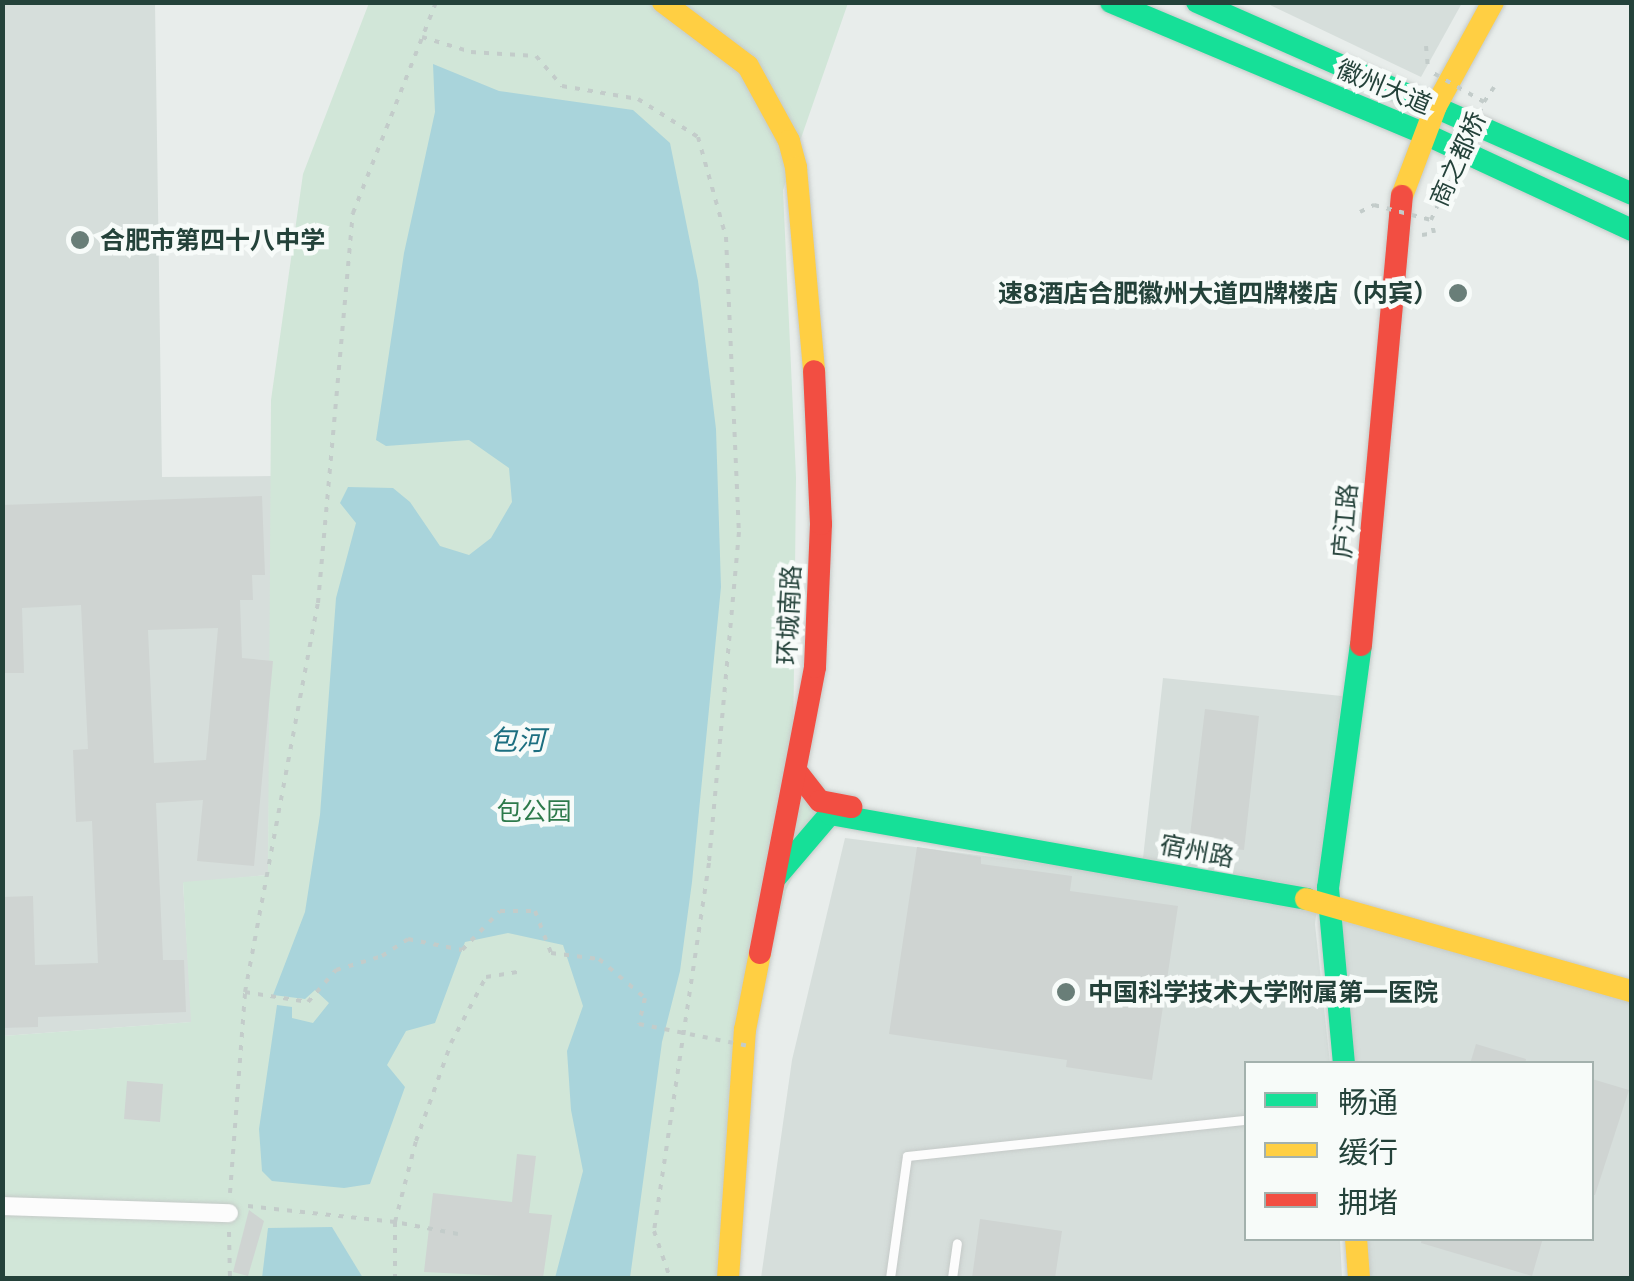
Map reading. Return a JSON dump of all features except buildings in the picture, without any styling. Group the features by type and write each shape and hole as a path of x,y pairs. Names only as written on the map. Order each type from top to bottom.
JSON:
{"main road":[{"name":"环城南路","path":"663,2 748,66 780,120 796,168 816,400 821,524 816,666 746,1030 728,1278"},
{"name":"徽州大道","path":"1111,2 1425,134 1632,230"},
{"name":"徽州大道","path":"1197,2 1632,194"},
{"name":"庐江路","path":"1344,1061 1328,896 1356,696 1402,187 1436,106 1493,2"},
{"name":"宿州路","path":"797,772 820,801 1328,896 1632,975"},
{"name":"宿州路","path":"774,880 830,814 1328,896 1632,991"},
{"path":"1356,1241 1359,1278"}],"street":[{"path":"2,1206 229,1213"}],"lane":[{"path":"890,1278 907,1156 1244,1120"},
{"path":"952,1278 957,1243"}],"path":[{"path":"230,1278 229,1213 245,992 318,602 353,213 436,2"},
{"path":"422,37 471,52 536,56 562,86 638,99 698,137 726,237 739,532 709,863 654,1231 670,1278"},
{"name":"商之都桥","path":"1360,212 1374,206 1431,220 1484,102 1428,70 1426,46"},
{"path":"1484,102 1494,87"},
{"path":"1431,220 1434,233"},
{"path":"245,992 308,1002 336,970 382,956 408,940 462,950 500,910 535,911 551,953 599,959 646,998 639,1024 749,1046"},
{"path":"395,1278 395,1222 416,1141 451,1042 486,977 518,972"},
{"path":"229,1213 244,1206 308,1209 458,1234"}],"shaded area":[{"path":"3,3 155,3 162,477 273,476 268,875 183,883 192,1022 3,1036"},
{"path":"1266,3 1462,3 1421,77"},
{"name":"中国科学技术大学附属第一医院","path":"1163,678 1342,696 1315,924 1330,1061 1244,1061 1244,1241 1340,1241 1342,1278 761,1278 792,1060 845,838 1141,876"},
{"path":"1329,903 1631,991 1631,1278 1359,1278 1356,1241 1594,1241 1594,1061 1344,1061"}],"green space":[{"name":"包公园","path":"369,3 848,3 783,190 796,477 793,760 823,814 786,890 749,1046 722,1278 3,1278 3,1036 191,1022 183,882 268,875 271,400 303,174"}],"water":[{"name":"包河","path":"433,64 499,91 633,110 670,143 698,281 716,429 721,587 692,882 680,971 662,1042 630,1278 555,1278 583,1171 571,1110 567,1051 583,1006 563,945 508,933 465,942 435,1023 406,1031 387,1065 405,1087 370,1184 344,1188 272,1181 262,1171 259,1129 277,1005 292,1007 292,1018 313,1023 329,1003 315,990 305,999 273,995 305,912 320,815 336,598 356,523 340,503 348,487 393,488 410,502 440,546 469,555 491,538 512,502 509,468 469,440 386,446 376,440 404,253 435,112"},
{"path":"332,1227 363,1278 262,1278 268,1228"}],"traffic: fast":[{"path":"1111,2 1425,134 1632,230"},
{"path":"1197,2 1632,194"},
{"path":"1344,1061 1328,888 1361,645"},
{"path":"777,876 830,814 1306,899"}],"traffic: slow":[{"path":"663,2 748,66 789,141 796,168 814,371"},
{"path":"1402,196 1436,106 1493,2"},
{"path":"1306,899 1632,991"},
{"path":"728,1278 745,1030 760,953"},
{"path":"1356,1241 1359,1278"}],"traffic: jam":[{"path":"1361,645 1402,196"},
{"path":"760,953 815,667 821,524 814,371"},
{"path":"797,772 820,801 851,807"}],"place":[{"name":"合肥市第四十八中学","path":"80,240"},
{"name":"速8酒店合肥徽州大道四牌楼店（内宾）","path":"1458,293"},
{"name":"中国科学技术大学附属第一医院","path":"1066,992"}]}
